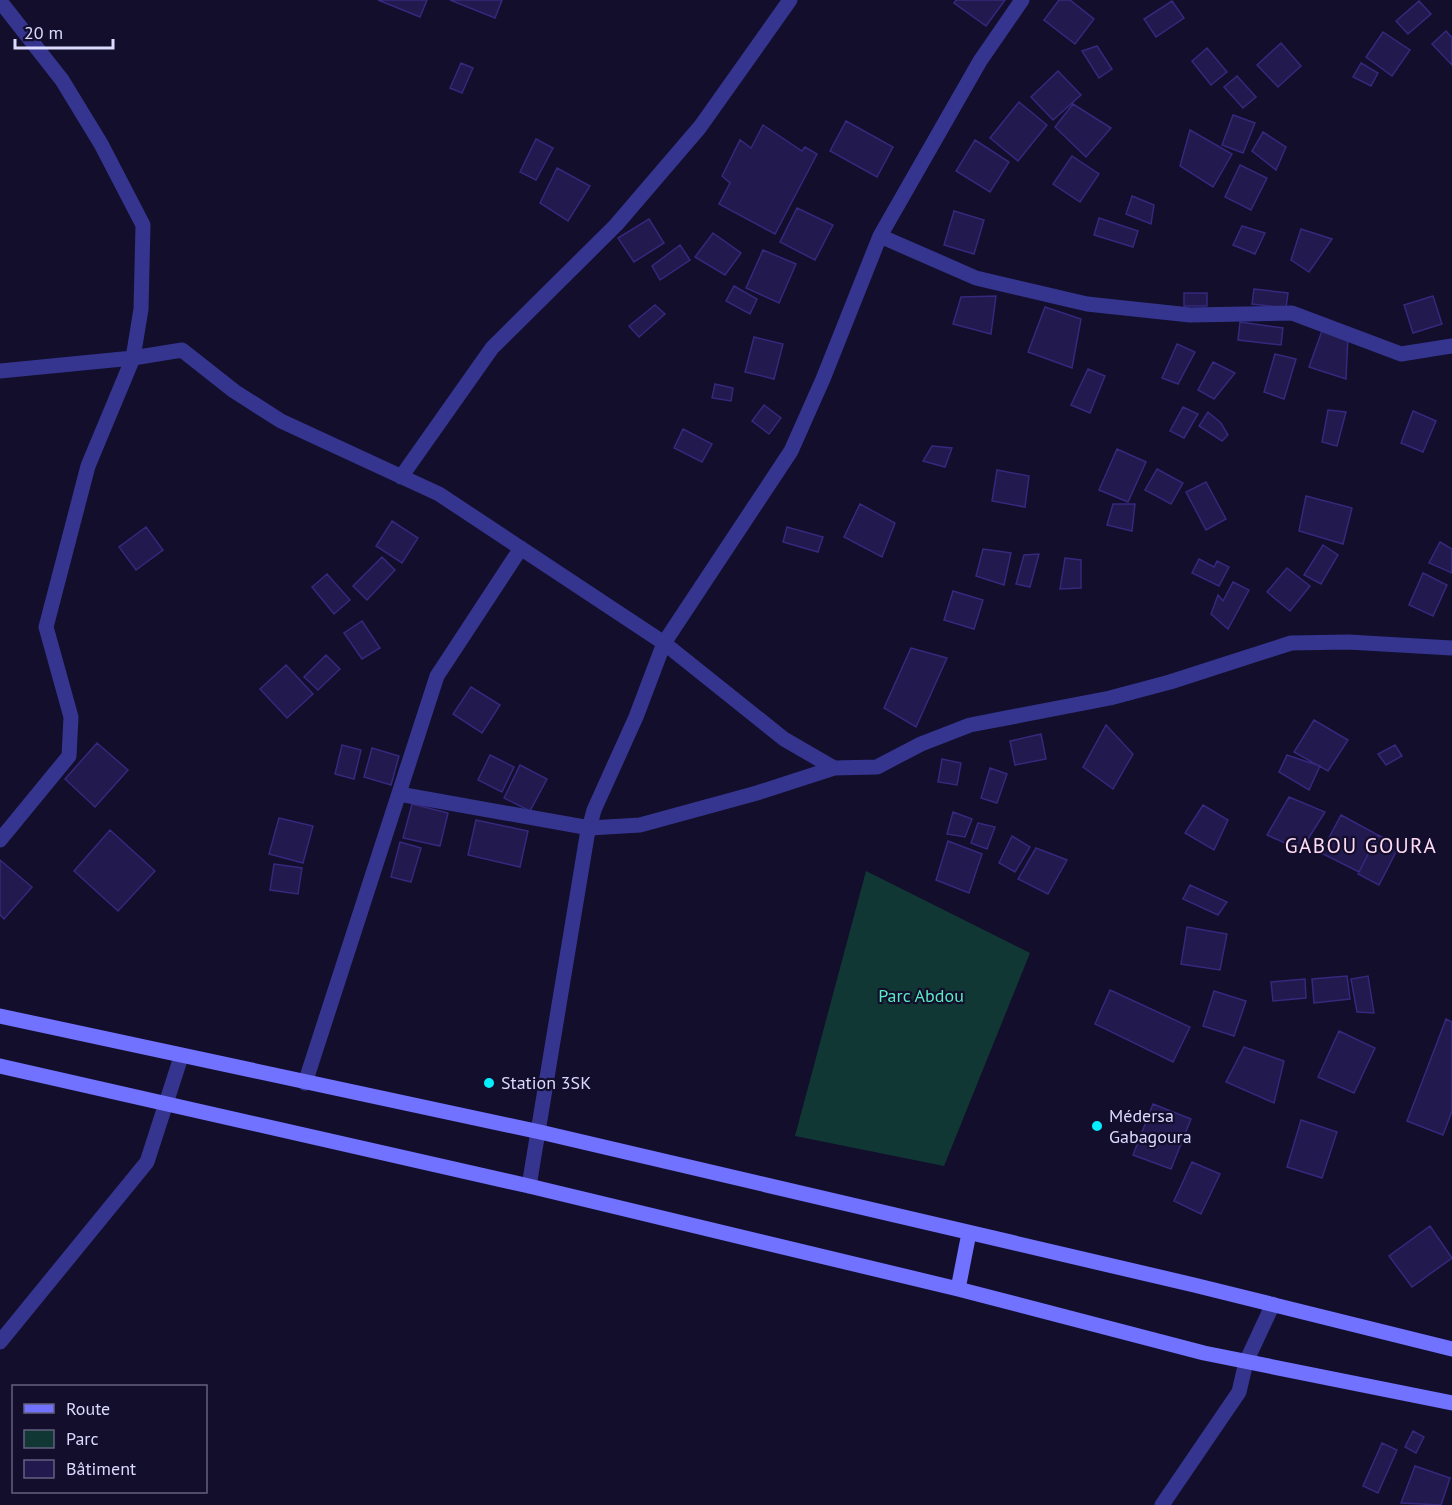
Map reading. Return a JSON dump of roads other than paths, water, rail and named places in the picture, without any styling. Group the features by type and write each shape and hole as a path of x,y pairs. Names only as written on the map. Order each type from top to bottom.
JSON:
{"main road":[{"path":"0,1016 182,1057 540,1132 1452,1348"},
{"path":"0,1066 529,1186 958,1288 1246,1362 1452,1403"},
{"path":"958,1288 969,1233"}],"street":[{"path":"401,477 492,348 616,225 700,127 790,0"},
{"path":"529,1186 594,810 636,717 664,643 791,451 823,379 880,236 980,61 1022,0"},
{"path":"0,1 62,80 101,144 143,225 141,309 133,358 88,466 46,627 71,717 69,756 0,840"},
{"path":"880,236 976,278 1087,303 1191,315 1292,313 1401,354 1452,346"},
{"path":"0,371 133,358 182,350 234,391 281,421 439,494 664,643 784,739 834,768"},
{"path":"305,1083 437,676 521,548"},
{"path":"399,794 590,828 640,825 757,793 834,768 877,767 921,744 970,725 1140,690 1224,666 1291,643 1348,642 1452,648"},
{"path":"0,1342 147,1162 182,1057"},
{"path":"1162,1505 1239,1392 1246,1362 1273,1304"}],"place":[{"name":"Station 3SK","path":"489,1083"},
{"name":"Médersa Gabagoura","path":"1097,1126"}],"district":[{"name":"GABOU GOURA","path":"1361,846"}],"park label":[{"name":"Parc Abdou","path":"921,996"}]}
